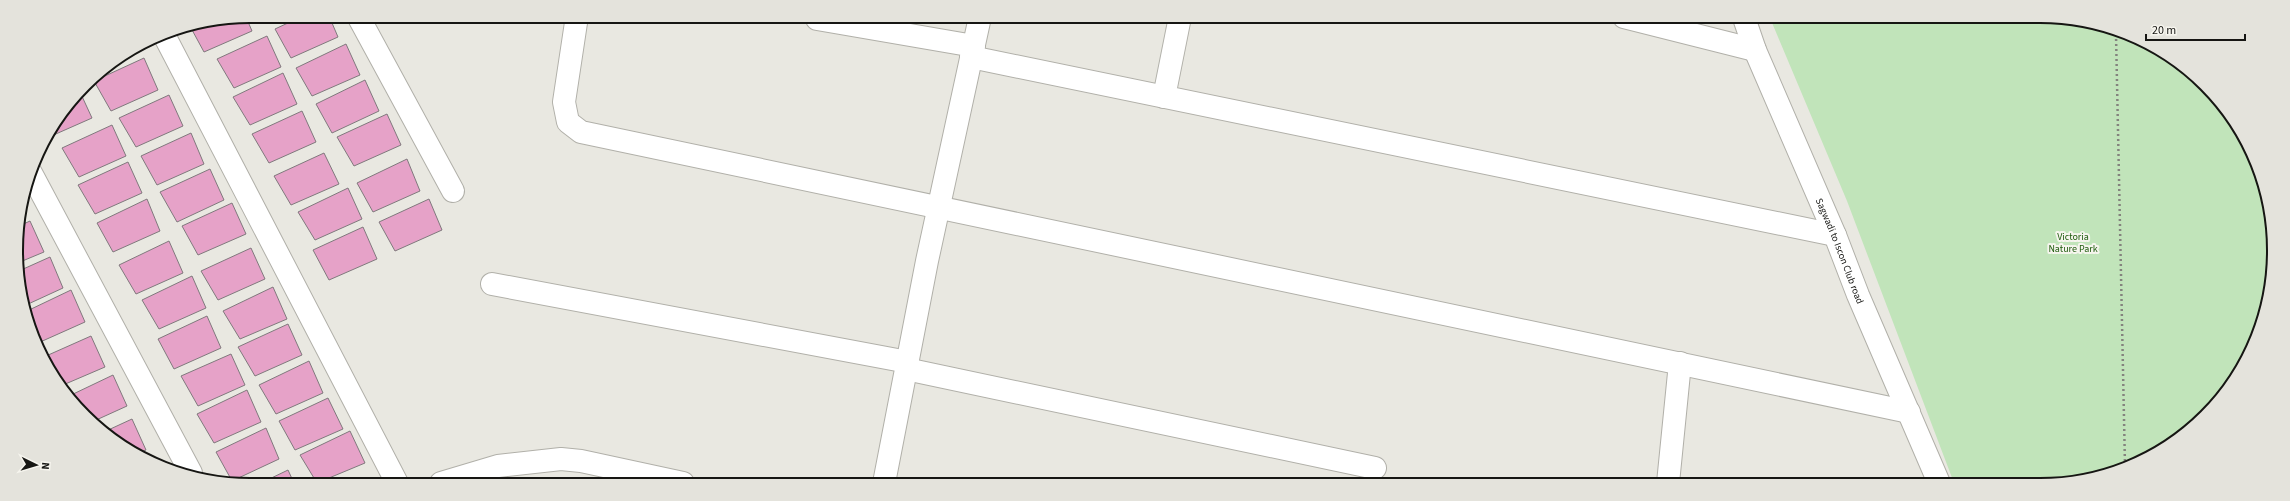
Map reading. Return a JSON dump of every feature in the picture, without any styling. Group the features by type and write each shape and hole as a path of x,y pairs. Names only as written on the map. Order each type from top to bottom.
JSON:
{"street":[{"path":"362,23 454,191"},
{"path":"575,23 564,102 568,122 581,132 1909,412"},
{"path":"836,23 973,51 1164,97 1835,235"},
{"path":"885,478 938,208 979,23"},
{"path":"1164,97 1179,23"},
{"path":"1644,23 1755,50"},
{"name":"Sagwadi to Iscon Club road","path":"1746,23 1755,50 1835,235 1858,296 1937,478"},
{"path":"166,39 394,478"},
{"path":"34,179 189,469"},
{"path":"492,284 907,365 1374,468"},
{"path":"1668,478 1680,363"},
{"path":"458,478 498,466 561,459 581,461 660,478"}],"path":[{"path":"2116,36 2125,462"}],"green space":[{"name":"Victoria Nature Park","path":"1772,23 2054,23 2084,27 2127,40 2166,61 2190,79 2211,100 2229,124 2250,163 2263,206 2267,236 2267,265 2263,295 2250,338 2229,377 2211,401 2190,422 2153,448 2127,461 2084,474 2054,478 1952,478 1847,201"}],"building":[{"path":"249,23 252,31 204,52 193,31 206,27"},
{"path":"288,23 332,23 338,37 291,58 275,29"},
{"path":"267,36 281,67 234,88 217,59"},
{"path":"346,44 360,75 312,96 296,68"},
{"path":"144,58 158,90 111,111 96,84 103,77"},
{"path":"283,73 297,104 250,125 233,97"},
{"path":"365,80 379,111 332,133 316,104"},
{"path":"169,95 183,126 136,147 119,118"},
{"path":"82,97 92,118 54,135"},
{"path":"302,111 316,142 269,163 252,134"},
{"path":"387,114 401,145 354,166 337,137"},
{"path":"112,125 126,156 79,177 62,148"},
{"path":"191,133 204,164 157,185 141,156"},
{"path":"324,153 339,184 291,205 274,176"},
{"path":"407,159 420,191 373,212 357,183"},
{"path":"128,162 142,193 95,214 78,185"},
{"path":"210,169 224,200 177,222 160,192"},
{"path":"348,188 362,219 315,240 298,212"},
{"path":"147,199 160,231 113,252 97,223"},
{"path":"429,199 442,230 395,251 379,222"},
{"path":"232,203 246,234 198,255 182,226"},
{"path":"30,221 44,252 23,261 23,236 25,223"},
{"path":"363,227 377,259 329,280 313,250"},
{"path":"169,241 183,273 136,294 119,265"},
{"path":"251,248 265,279 218,300 201,271"},
{"path":"50,257 63,288 29,303 24,269"},
{"path":"192,276 206,308 159,329 142,300"},
{"path":"273,287 287,319 240,339 223,311"},
{"path":"71,290 85,322 42,341 31,309"},
{"path":"207,316 221,348 174,369 158,339"},
{"path":"288,324 302,355 255,376 238,347"},
{"path":"91,336 105,367 66,384 48,355"},
{"path":"231,354 245,385 198,406 181,376"},
{"path":"309,361 323,393 276,414 259,385"},
{"path":"113,375 127,406 98,419 74,394"},
{"path":"247,390 261,422 214,443 197,414"},
{"path":"328,398 343,429 295,450 279,421"},
{"path":"132,419 146,450 143,451 137,448 110,429"},
{"path":"266,428 279,459 236,478 230,477 216,452"},
{"path":"350,431 365,463 329,478 314,478 300,455"},
{"path":"288,470 292,478 271,478"}]}
